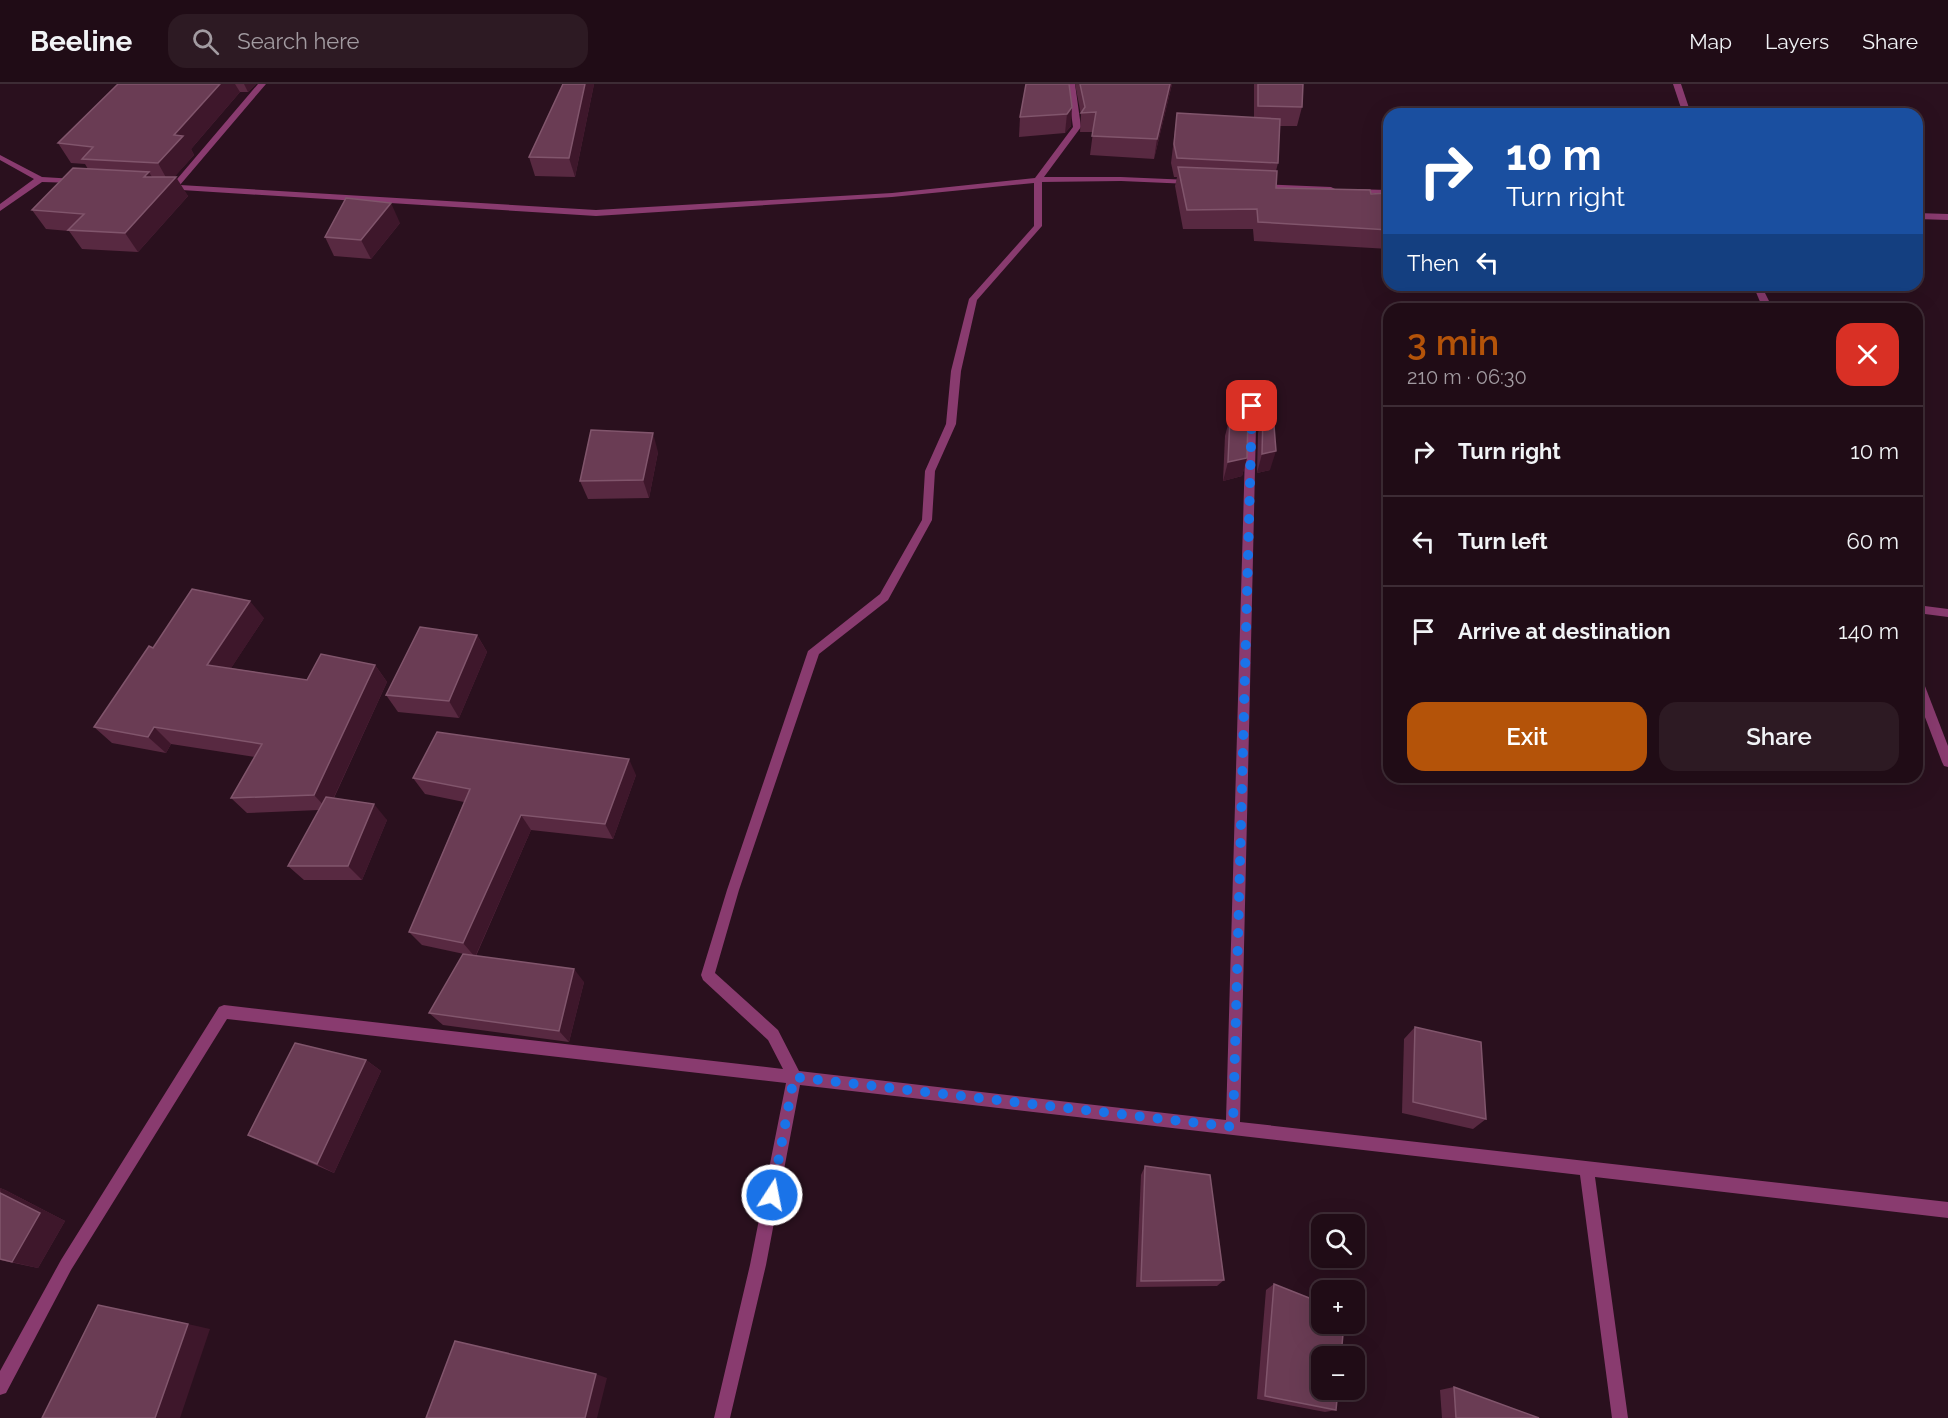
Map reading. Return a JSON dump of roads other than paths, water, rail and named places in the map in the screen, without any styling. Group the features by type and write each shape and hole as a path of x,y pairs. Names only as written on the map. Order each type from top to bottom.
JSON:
{"street":[{"path":"174,187 262,84"},
{"path":"722,1418 759,1265 794,1077 773,1035 708,975 733,890 814,651 884,597 927,520 930,471 951,424 956,371 973,299 1038,226 1038,180 1077,127 1071,84"},
{"path":"1677,84 1685,108"},
{"path":"0,157 40,179 85,182"},
{"path":"163,186 596,213 891,195 1038,180 1121,178 1203,183"},
{"path":"0,208 40,179"},
{"path":"1249,185 1383,192"},
{"path":"1923,216 1948,217"},
{"path":"1233,1127 1252,383"},
{"path":"1923,610 1948,613"},
{"path":"1923,697 1948,762"},
{"path":"0,1387 66,1265 224,1012 1948,1210"},
{"path":"1586,1168 1620,1418"}]}
